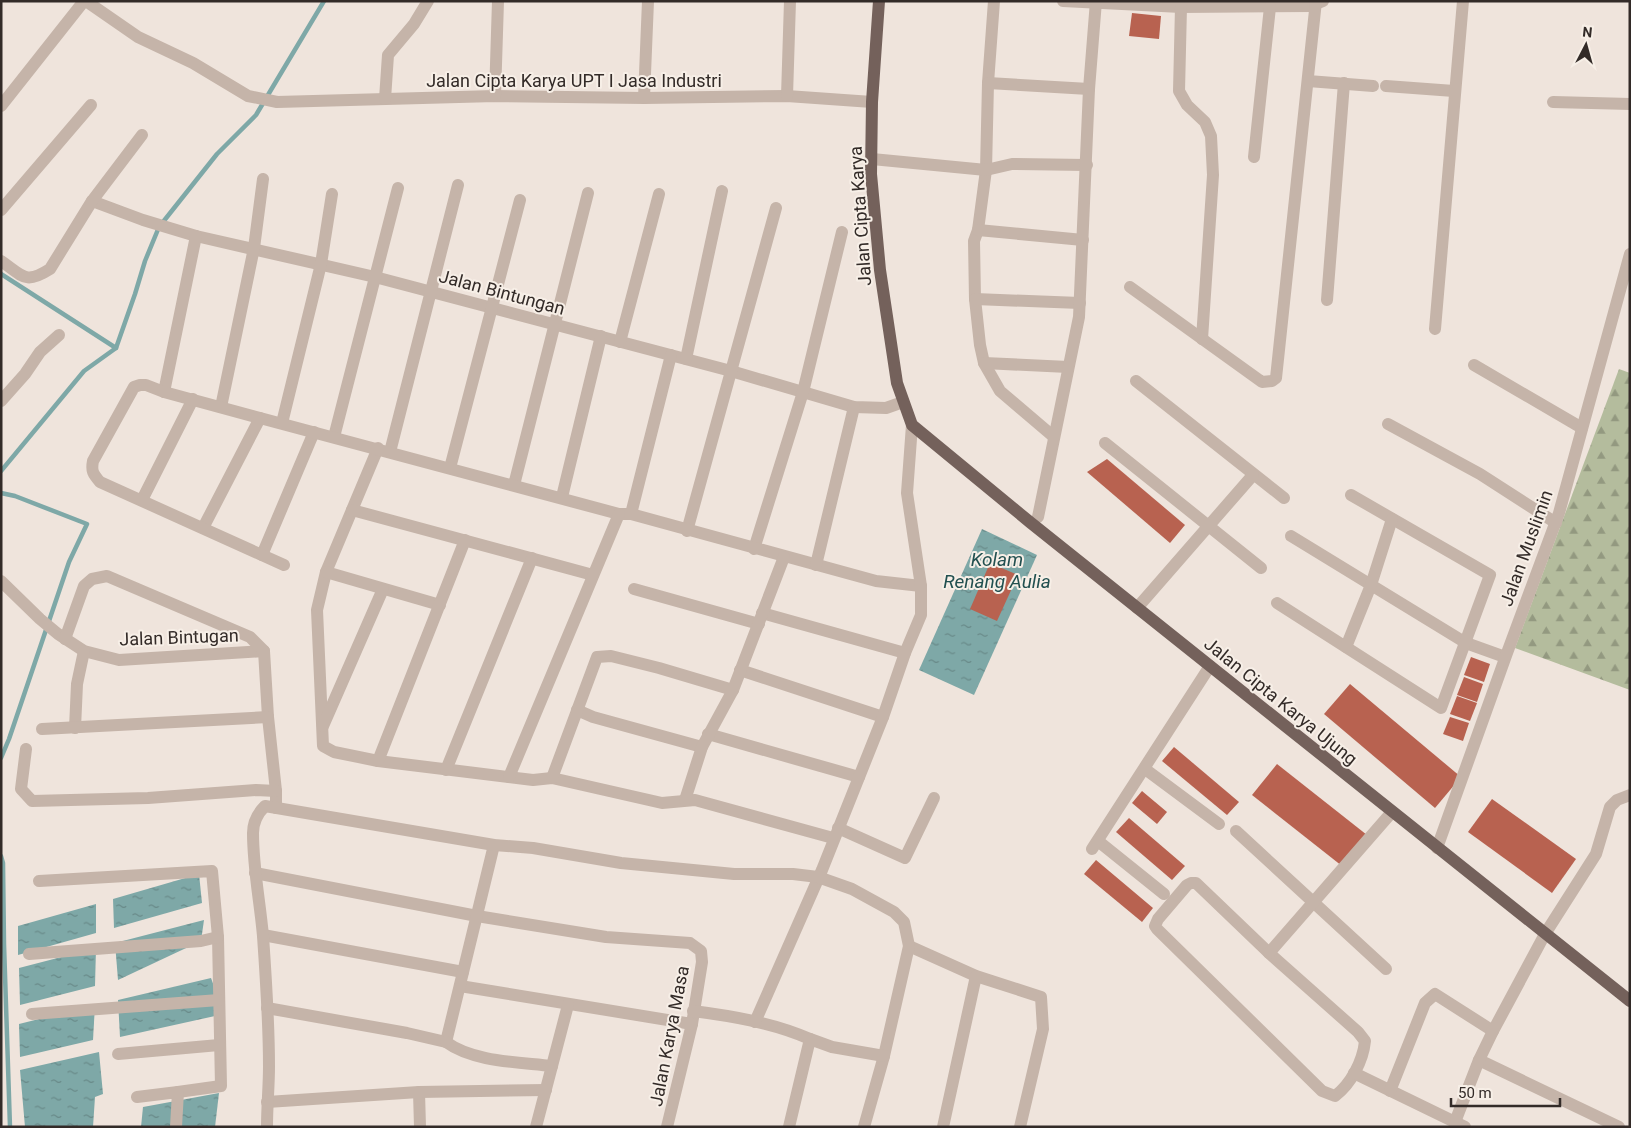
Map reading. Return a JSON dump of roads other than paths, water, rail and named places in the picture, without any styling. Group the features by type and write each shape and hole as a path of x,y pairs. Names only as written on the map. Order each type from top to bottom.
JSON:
{"main road":[{"name":"Jalan Cipta Karya","path":"879,1 872,102 871,174 880,276 897,384 912,425"},
{"name":"Jalan Cipta Karya Ujung","path":"912,425 1210,666 1630,1001"}],"street":[{"name":"Jalan Cipta Karya UPT I Jasa Industri","path":"85,1 138,37 193,63 248,96 276,102 495,96 644,98 787,96 872,102"},
{"path":"1,106 85,1"},
{"path":"385,99 388,55 414,24 428,1"},
{"path":"495,96 498,1"},
{"path":"644,98 648,1"},
{"path":"787,96 790,1"},
{"path":"994,1 988,83 986,170 978,230 974,241 975,299 980,345 984,363 1000,391 1054,437"},
{"path":"1063,1 1181,7 1311,6 1318,2"},
{"path":"1435,329 1463,1"},
{"path":"1038,517 1079,317 1089,89 1096,2"},
{"path":"1130,287 1262,382 1272,381 1276,378 1318,2"},
{"path":"1181,7 1179,91 1187,105 1205,122 1210,136 1213,175 1202,339"},
{"path":"1254,157 1270,7"},
{"path":"1308,81 1454,91"},
{"path":"988,83 1089,89"},
{"path":"1327,300 1344,83"},
{"path":"1553,102 1630,104"},
{"path":"1,210 91,105"},
{"path":"1,261 24,277 31,278 50,269 92,201 142,135"},
{"path":"872,159 986,170 1012,164 1086,165"},
{"path":"221,407 254,248 264,179"},
{"path":"458,184 431,291 384,450 352,510 326,572 317,610 323,746 334,752 378,762 533,780 552,778 662,802 695,800 836,833 905,858 934,798"},
{"path":"334,437 398,188"},
{"path":"686,359 722,191"},
{"path":"514,485 588,193"},
{"path":"282,423 321,264 332,194"},
{"path":"620,342 659,194"},
{"path":"450,468 520,200"},
{"name":"Jalan Bintungan","path":"92,201 143,220 196,236 254,248 431,291 731,371 854,407 886,408 903,402"},
{"path":"687,531 776,208"},
{"path":"978,230 1083,240"},
{"path":"754,549 803,392 842,232"},
{"path":"164,392 196,236"},
{"name":"Jalan Muslimin","path":"1437,848 1505,657 1556,523 1630,254"},
{"path":"975,299 1080,303"},
{"path":"1,401 40,352 59,336"},
{"path":"562,497 600,336"},
{"path":"509,777 593,575 625,514 671,355"},
{"path":"984,363 1068,367"},
{"path":"1474,365 1582,428"},
{"path":"1136,381 1284,498"},
{"path":"284,565 100,482 94,476 92,470 94,461 134,387 146,385 164,392 260,418 876,581 921,586"},
{"path":"142,500 193,399"},
{"path":"816,565 854,407"},
{"path":"202,528 260,418"},
{"path":"1388,424 1480,474 1556,523"},
{"path":"755,1022 836,833 921,614 921,586 907,493 912,425"},
{"path":"262,555 314,432"},
{"path":"1105,443 1261,568"},
{"path":"1138,608 1253,475"},
{"path":"1277,603 1441,708 1490,575 1351,495"},
{"path":"352,510 593,575"},
{"path":"1346,647 1371,585 1392,519"},
{"path":"1291,536 1466,643 1505,657"},
{"path":"378,762 465,540"},
{"path":"685,800 702,747 732,690 784,557"},
{"path":"446,770 532,558"},
{"path":"326,572 440,605"},
{"path":"62,637 84,586 92,579 107,576 250,637 264,651 276,808"},
{"name":"Jalan Bintugan","path":"1,581 40,620 84,651 119,660 264,651"},
{"path":"322,730 383,588"},
{"path":"634,589 905,652"},
{"path":"75,728 77,684 84,651"},
{"path":"552,778 597,657 611,656 732,690"},
{"path":"1164,894 1095,845 1210,666"},
{"path":"740,670 883,716"},
{"path":"577,710 593,717 702,747"},
{"path":"42,730 268,717"},
{"path":"708,734 859,776"},
{"path":"26,749 21,789 32,801 148,798 256,790 276,791"},
{"path":"1144,769 1218,824"},
{"path":"1354,1074 1460,1124 1479,1060 1493,1031 1545,934 1596,854 1610,807 1617,800 1630,794"},
{"path":"267,1127 266,1102 269,1068 267,1008 263,935 255,873 253,831 257,814 265,806 494,845 533,848 631,864 734,874 794,874 818,877 852,890 894,912 904,922 909,946 884,1056 864,1127"},
{"path":"1269,953 1392,812"},
{"path":"1236,831 1386,969"},
{"path":"446,1042 494,845"},
{"path":"39,881 212,871 218,937 221,1086 137,1096"},
{"path":"255,873 477,916"},
{"path":"1196,883 1269,953 1358,1032 1365,1041 1364,1050 1354,1074 1344,1089 1335,1096 1322,1091 1155,926 1158,919 1187,885 1196,883"},
{"name":"Jalan Karya Masa","path":"477,916 606,937 690,944 701,951 702,962 692,1024 667,1127"},
{"path":"263,935 463,972"},
{"path":"29,954 201,941 218,937"},
{"path":"909,946 976,976 1041,997 1043,1029 1020,1127"},
{"path":"943,1127 976,976"},
{"path":"460,986 692,1024"},
{"path":"1390,1091 1425,1003 1435,994 1493,1031"},
{"path":"32,1014 219,1000"},
{"path":"536,1127 568,1005"},
{"path":"267,1008 407,1033 446,1042 457,1050 480,1058 552,1066"},
{"path":"693,1011 755,1022 795,1033 832,1047 884,1056"},
{"path":"789,1127 810,1039"},
{"path":"118,1054 219,1045"},
{"path":"1479,1060 1619,1127"},
{"path":"266,1102 419,1092 546,1090"},
{"path":"176,1127 178,1092"},
{"path":"419,1092 420,1127"}],"water":[{"name":"Kolam Renang Aulia","path":"982,529 1037,555 974,695 919,670"},
{"path":"199,874 202,903 114,928 113,899"},
{"path":"96,904 96,933 18,955 18,926"},
{"path":"204,920 201,941 118,980 115,943"},
{"path":"96,948 95,986 20,1005 19,968"},
{"path":"211,978 219,1000 215,1016 120,1037 118,1000"},
{"path":"95,1005 93,1040 20,1057 19,1024"},
{"path":"99,1052 103,1094 95,1097 93,1127 25,1127 20,1070"},
{"path":"219,1093 215,1127 141,1127 143,1107"}],"waterway":[{"path":"116,348 145,261 159,227 217,154 256,115 324,1"},
{"path":"1,274 116,348 84,371 1,471"},
{"path":"1,493 15,496 87,524 69,562 1,758"},
{"path":"1,856 3,863 10,1127"}]}
